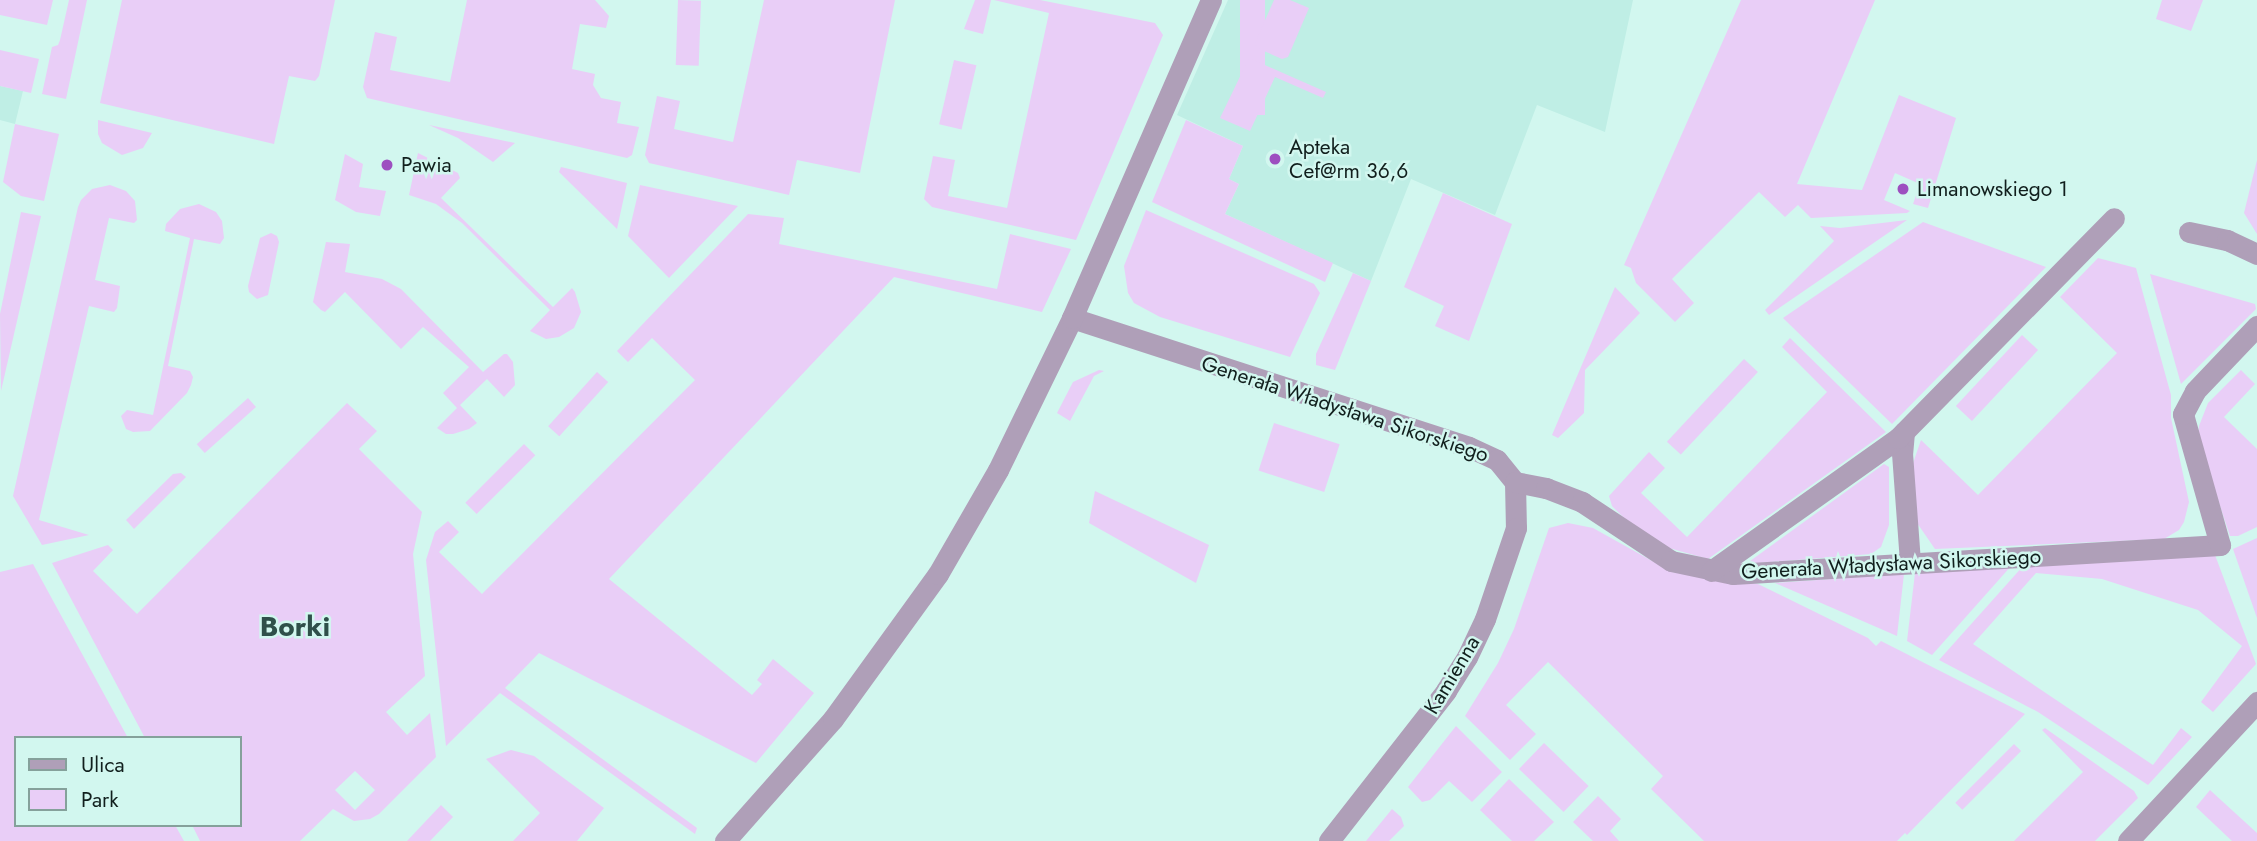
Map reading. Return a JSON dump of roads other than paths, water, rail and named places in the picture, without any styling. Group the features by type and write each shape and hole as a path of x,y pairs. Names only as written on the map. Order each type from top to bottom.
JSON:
{"street":[{"path":"725,841 833,719 938,574 1003,460 1073,318 1211,0"},
{"path":"1711,571 1904,432 2114,218"},
{"path":"2189,232 2227,240 2257,254"},
{"name":"Generała Władysława Sikorskiego","path":"1073,318 1469,447 1497,460 1515,482 1566,495 1671,561 1711,571 1766,574 1910,562 2220,545 2183,414 2195,391 2257,326"},
{"path":"1904,432 1902,453 1910,562"},
{"name":"Kamienna","path":"1329,841 1447,691 1467,657 1489,608 1516,527 1515,482"},
{"path":"2128,841 2257,702"}],"place":[{"name":"Apteka Cef@rm 36,6","path":"1275,159"},
{"name":"Pawia","path":"387,165"},
{"name":"Limanowskiego 1","path":"1903,189"}],"district":[{"name":"Borki","path":"295,627"}]}
